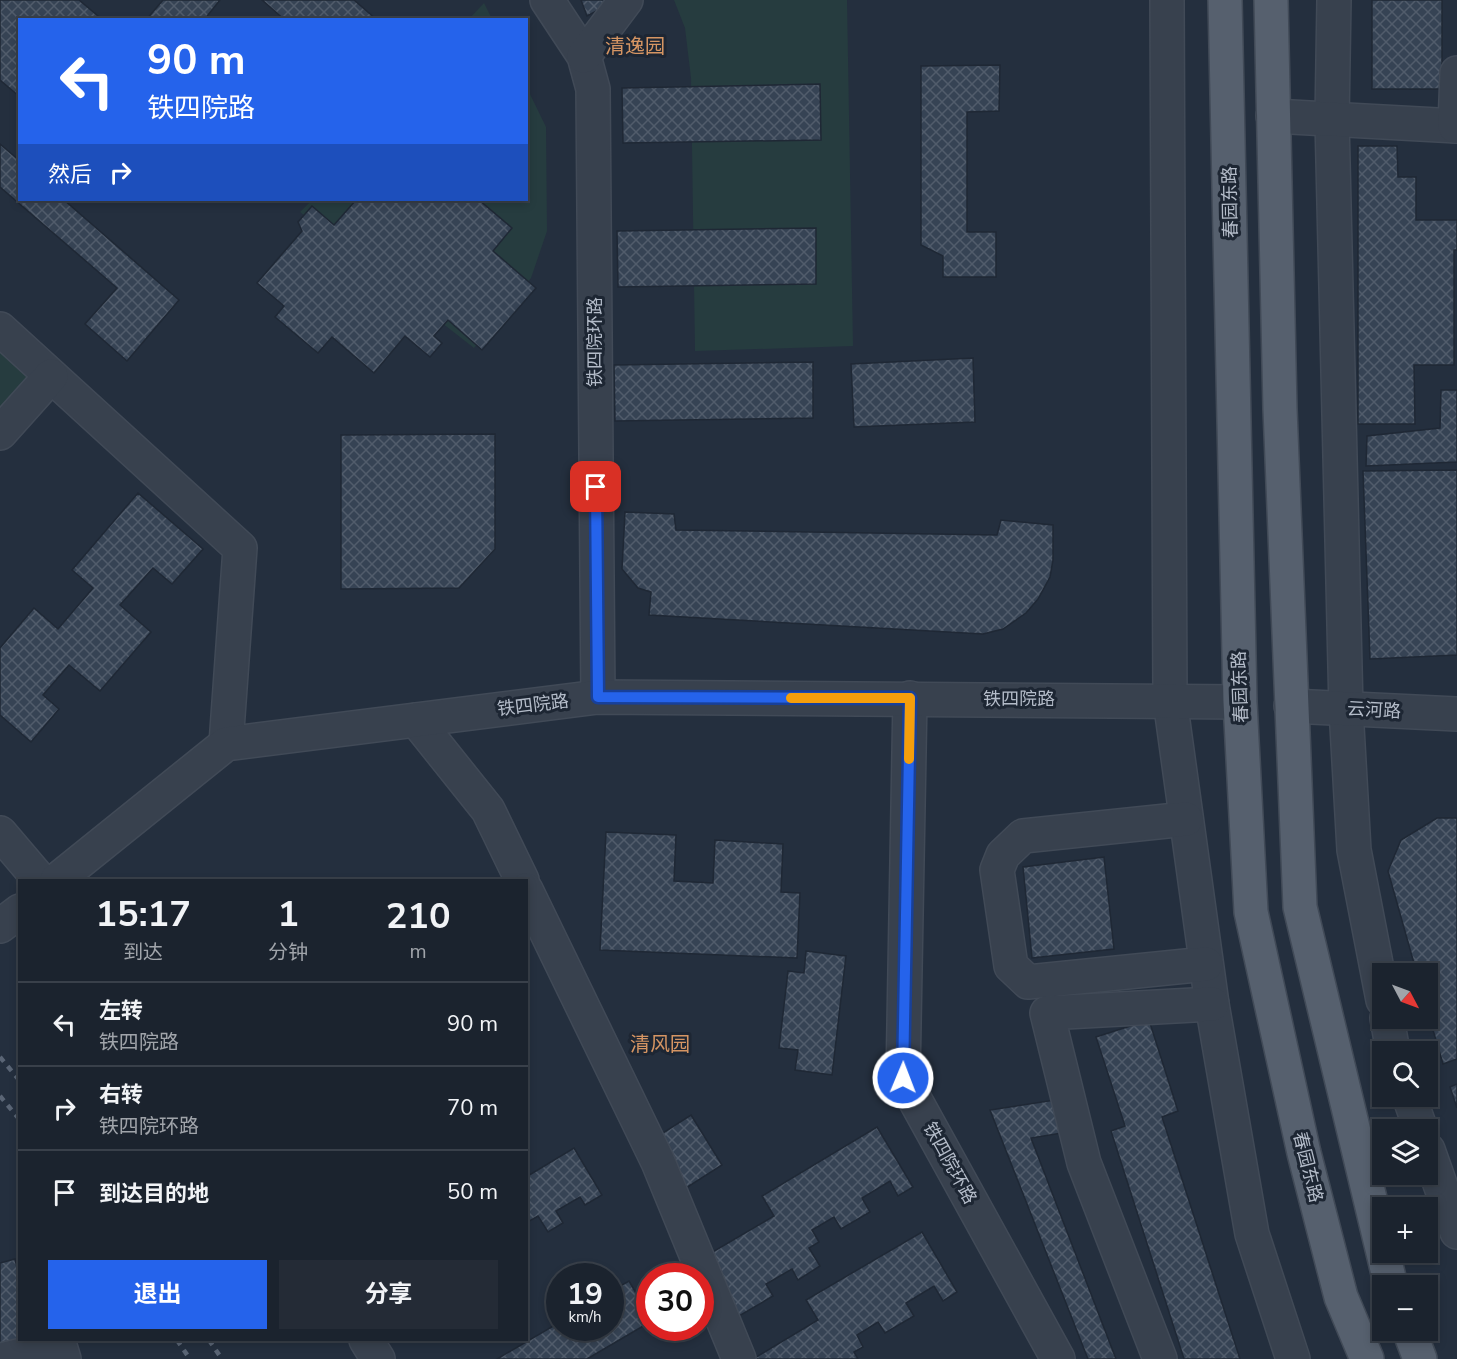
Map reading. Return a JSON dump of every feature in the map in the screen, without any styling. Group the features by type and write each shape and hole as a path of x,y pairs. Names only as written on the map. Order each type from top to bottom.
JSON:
{"main road":[{"name":"春园东路","path":"1226,0 1240,702 1251,912 1304,1153 1341,1297 1367,1359"},
{"path":"1271,0 1300,907 1388,1275"},
{"path":"1413,1341 1420,1359"}],"street":[{"name":"铁四院环路","path":"547,0 584,56 593,89 598,697"},
{"path":"584,56 626,0"},
{"path":"1167,0 1170,700 1212,1004 1252,1234 1293,1359"},
{"path":"1334,0 1332,120 1347,709 1354,850 1376,963"},
{"path":"1273,117 1456,126 1457,74"},
{"path":"0,329 240,548 226,744 58,879"},
{"path":"0,433 51,376"},
{"name":"铁四院路","path":"226,744 598,697 1240,702"},
{"name":"铁四院环路","path":"910,698 903,1078 1058,1359"},
{"name":"云河路","path":"1292,706 1457,714"},
{"path":"416,720 488,810 522,879"},
{"path":"1186,819 1023,836 1003,855 997,870 1011,966 1028,982 1206,964"},
{"path":"0,833 39,879"},
{"path":"528,894 658,1162 739,1359"},
{"path":"0,926 18,912"},
{"path":"1160,1359 1084,1163 1047,1013 1212,1004"},
{"path":"1438,1178 1457,1232"},
{"path":"367,1341 378,1359"},
{"path":"5,1359 60,1346 64,1359"}],"green space":[{"path":"674,0 847,0 853,346 695,351 691,78 685,28"},
{"path":"484,3 492,18 470,18"},
{"path":"528,90 546,127 547,231 531,278 474,348 300,212 311,201 528,201"},
{"path":"0,329 37,363 0,433"}],"building":[{"path":"0,0 79,0 98,16 96,18 18,18 18,95 0,80"},
{"path":"163,0 220,0 206,18 148,18"},
{"path":"262,0 354,0 375,18 283,18"},
{"path":"581,0 608,0 610,4 587,16"},
{"path":"1372,0 1442,0 1442,89 1372,89"},
{"path":"1000,65 999,111 967,112 967,232 996,232 996,277 943,277 943,256 921,245 921,66"},
{"path":"820,84 821,140 623,143 622,88"},
{"path":"0,144 18,159 18,201 65,201 179,300 127,361 85,324 117,288 0,187"},
{"path":"1358,146 1397,146 1398,177 1416,177 1416,220 1457,220 1457,250 1454,250 1454,365 1414,365 1415,424 1358,424"},
{"path":"355,201 480,201 512,228 493,251 536,288 482,350 448,320 434,336 442,343 430,357 405,336 374,373 332,337 318,353 275,317 284,306 257,283 302,231 298,222 312,206 334,225"},
{"path":"816,228 816,284 618,287 617,231"},
{"path":"973,358 975,422 854,427 851,364"},
{"path":"813,362 813,418 615,421 614,365"},
{"path":"1441,390 1457,390 1457,462 1366,466 1367,436 1440,428"},
{"path":"495,434 495,549 459,588 341,589 341,435"},
{"path":"1457,470 1457,655 1370,659 1363,471"},
{"path":"138,493 203,549 172,584 153,568 120,605 151,632 100,691 69,665 43,695 59,709 31,742 0,715 0,648 34,608 58,629 93,588 72,570"},
{"path":"625,512 674,514 676,530 997,535 1001,520 1053,525 1053,560 1050,577 1038,599 1026,613 1003,629 983,634 649,615 651,592 638,588 622,569"},
{"path":"1437,818 1457,818 1457,1059 1443,1064 1433,1029 1438,1029 1438,963 1414,963 1388,871 1401,840"},
{"path":"606,832 676,835 674,881 713,883 715,840 783,844 781,892 800,893 797,958 600,950"},
{"path":"1104,857 1114,949 1032,958 1023,867"},
{"path":"806,951 846,956 832,1075 795,1070 798,1050 779,1048 788,971 804,973"},
{"path":"1149,1020 1178,1111 1162,1117 1240,1359 1184,1359 1111,1131 1125,1126 1096,1037"},
{"path":"1457,1084 1457,1108 1450,1087"},
{"path":"1055,1100 1062,1133 1031,1138 1116,1359 1088,1359 990,1110"},
{"path":"691,1115 722,1165 686,1188 655,1138"},
{"path":"877,1127 913,1187 898,1196 890,1181 862,1198 870,1212 841,1229 834,1217 812,1230 819,1242 809,1248 820,1266 798,1280 792,1269 766,1284 773,1296 739,1316 714,1274 714,1263 708,1263 704,1257 774,1216 762,1196"},
{"path":"574,1148 602,1195 585,1205 580,1197 556,1211 563,1223 548,1232 538,1216 528,1222 528,1176"},
{"path":"922,1232 957,1292 943,1301 934,1286 906,1303 914,1316 885,1333 878,1322 857,1335 863,1347 854,1352 858,1359 753,1359 818,1320 806,1300"},
{"path":"15,1259 18,1272 18,1340 0,1344 0,1263"},
{"path":"629,1281 636,1293 636,1330 624,1337 624,1284"},
{"path":"546,1330 546,1341 618,1341 587,1359 497,1359"}],"railway":[{"path":"0,1057 18,1079"},
{"path":"0,1096 18,1118"},
{"path":"178,1341 190,1359"},
{"path":"210,1341 222,1359"}],"slow traffic":[{"path":"791,698 910,698 909,759"}],"district":[{"name":"清逸园","path":"635,46"},
{"name":"清风园","path":"660,1044"}],"route":[{"path":"596,487 598,697 910,698 903,1078"}]}
